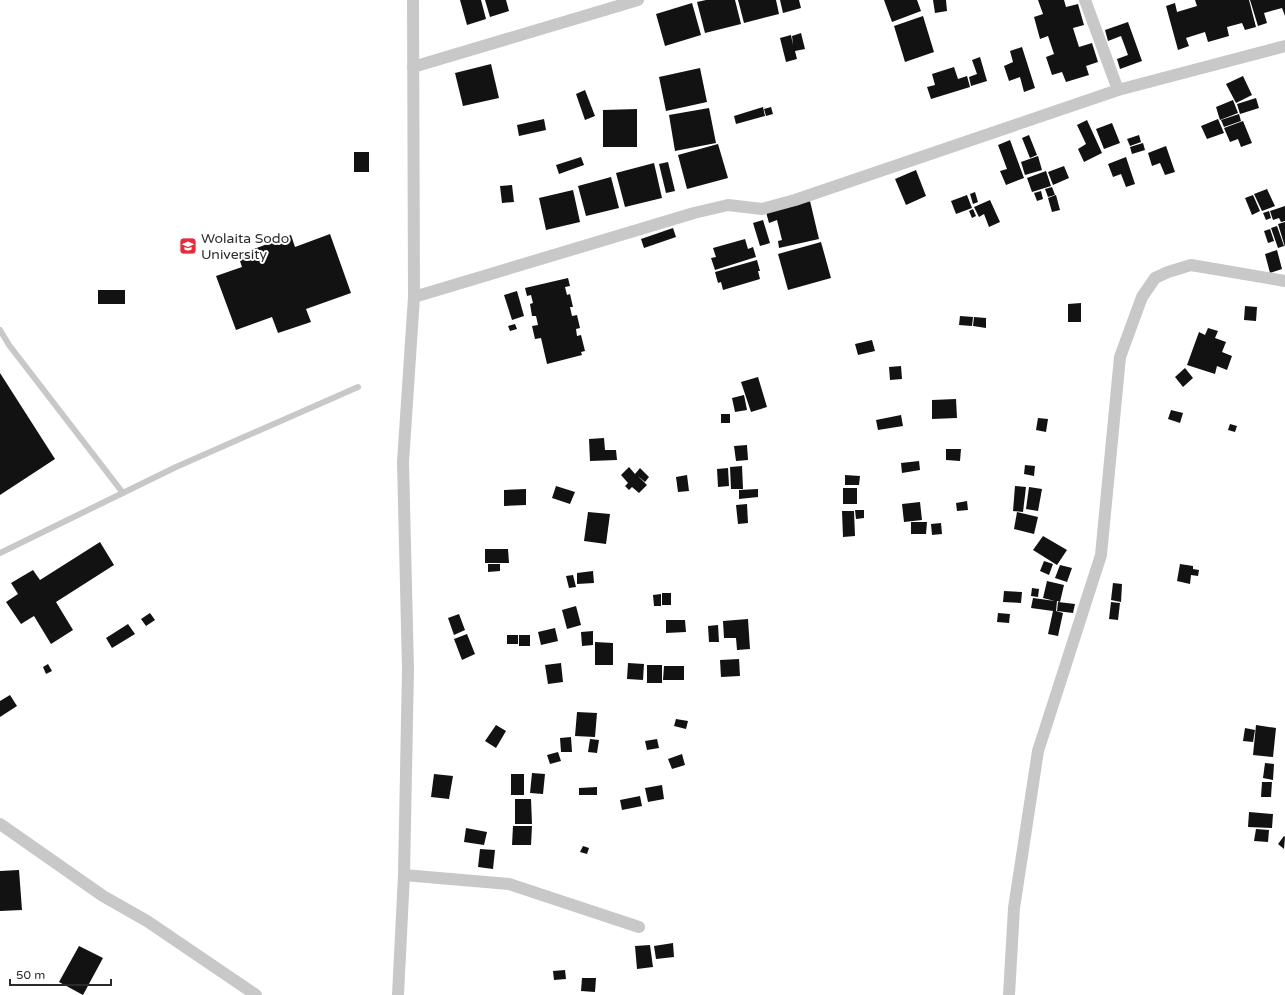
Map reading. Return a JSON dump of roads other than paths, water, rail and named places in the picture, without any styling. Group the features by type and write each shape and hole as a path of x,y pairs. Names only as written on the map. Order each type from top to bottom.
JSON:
{"street":[{"path":"398,995 404,875 408,669 403,462 414,297 413,0"},
{"path":"413,67 638,0"},
{"path":"1085,0 1118,90"},
{"path":"414,297 694,212 728,206 762,209 795,200 1118,90 1285,46"},
{"path":"1009,995 1014,908 1038,751 1101,555 1120,358 1142,297 1155,278 1168,272 1191,266 1285,282"},
{"path":"0,824 103,896 147,921 256,995"},
{"path":"404,875 509,884 639,927"}],"lane":[{"path":"0,330 9,345 123,493"},
{"path":"0,553 123,493 358,387"}],"place":[{"name":"Wolaita Sodo University","path":"188,246"}]}
